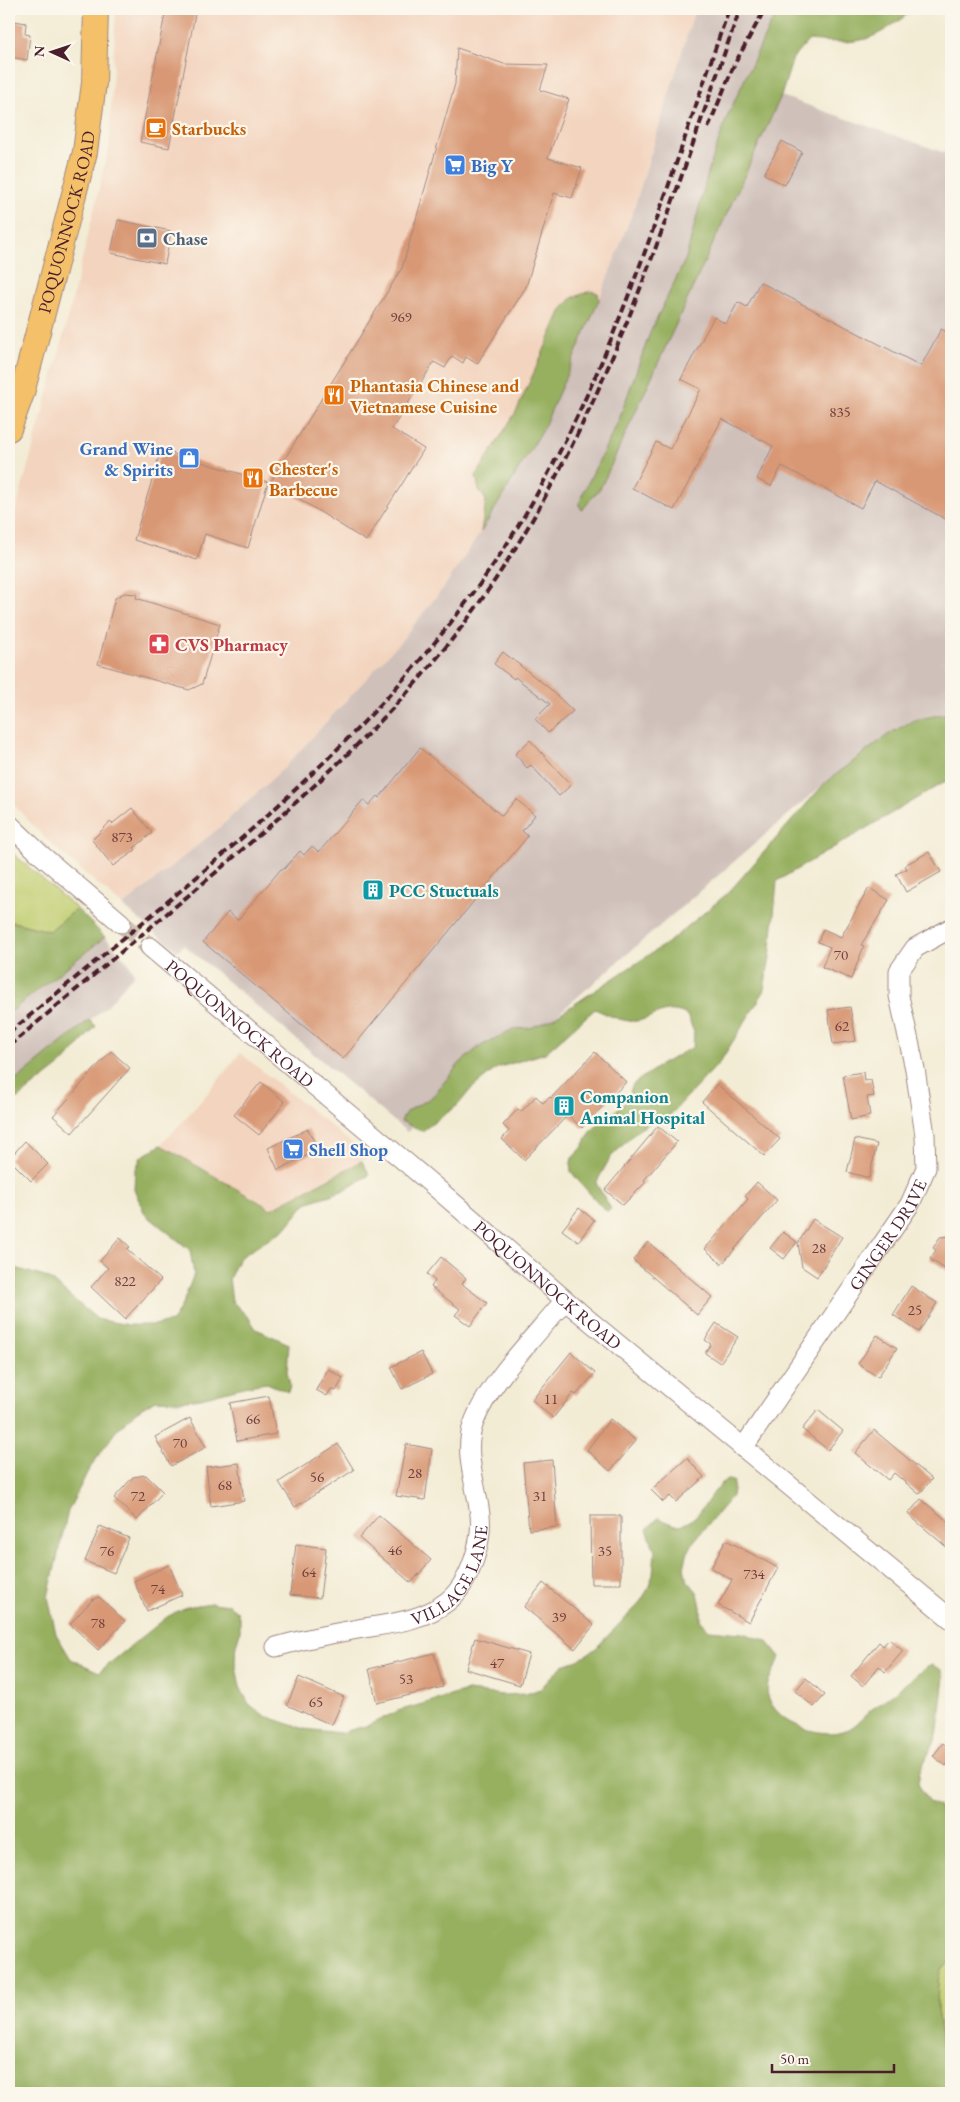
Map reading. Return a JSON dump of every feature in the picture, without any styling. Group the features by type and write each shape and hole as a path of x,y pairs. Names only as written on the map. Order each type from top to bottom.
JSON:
{"main road":[{"name":"POQUONNOCK ROAD","path":"9,429 22,393 85,152 94,83 96,9"}],"street":[{"path":"9,824 40,854 121,923"},
{"name":"GINGER DRIVE","path":"743,1448 910,1204 926,1168 925,1136 915,1069 899,996 899,971 915,948 951,928"},
{"name":"POQUONNOCK ROAD","path":"150,947 434,1186 565,1300 951,1619"},
{"name":"VILLAGE LANE","path":"276,1647 303,1639 415,1618 448,1601 470,1571 479,1543 480,1510 473,1482 470,1451 472,1427 493,1387 565,1300"}],"shaded area":[{"path":"116,9 695,9 635,204 599,300 572,365 525,462 476,541 444,587 400,642 285,767 220,827 123,906 48,841 9,800 9,535 61,346 109,148"},
{"path":"695,9 789,9 781,96 951,155 951,710 944,714 914,720 889,734 825,783 552,1019 407,1132 184,945 177,951 123,906 220,827 285,767 400,642 444,587 481,532 543,429 599,300 635,205"},
{"path":"105,937 130,965 134,974 107,1006 9,1086 9,1013"},
{"path":"240,1053 369,1157 271,1209 161,1145 202,1100"}],"green space":[{"path":"782,9 914,9 877,35 866,39 842,42 809,40 793,58 781,96 601,487 582,510 579,505 583,493 618,422 650,333 686,258 709,169 727,117 771,23"},
{"path":"590,291 598,293 599,300 543,429 481,532 486,500 479,490 476,476 517,410 562,310 572,298"},
{"path":"951,710 951,778 777,881 770,958 763,993 720,1062 669,1116 657,1118 637,1131 610,1158 596,1183 611,1209 607,1211 573,1174 571,1171 572,1158 582,1148 592,1130 626,1102 633,1084 662,1064 693,1047 694,1032 687,1015 671,1011 638,1021 630,1021 595,1009 545,1053 497,1068 471,1089 458,1105 422,1131 401,1121 406,1112 432,1097 460,1063 479,1047 513,1029 530,1028 552,1019 670,941 728,893 825,783 889,734 914,720 944,714"},
{"path":"9,850 77,909 49,931 9,921"},
{"path":"77,909 105,937 9,1013 9,921 49,931"},
{"path":"89,1020 96,1026 62,1064 9,1105 9,1086"},
{"path":"161,1145 271,1209 362,1161 369,1175 345,1190 306,1203 285,1229 239,1258 229,1279 232,1301 249,1318 256,1329 289,1344 287,1372 290,1385 288,1392 267,1383 247,1386 201,1398 180,1401 155,1400 136,1412 118,1428 88,1471 68,1511 48,1597 56,1634 71,1659 99,1672 167,1617 186,1607 211,1603 229,1605 237,1611 240,1620 240,1632 236,1645 235,1661 240,1687 249,1704 265,1716 304,1729 340,1733 369,1725 398,1711 467,1691 503,1695 526,1694 540,1689 563,1665 578,1660 595,1649 638,1605 647,1591 653,1575 655,1551 647,1529 659,1517 671,1524 681,1525 690,1521 698,1514 719,1486 727,1479 734,1482 732,1496 694,1541 687,1554 684,1568 687,1580 698,1593 701,1621 709,1630 742,1633 767,1641 780,1657 769,1680 767,1691 773,1706 780,1715 802,1728 826,1733 838,1732 852,1727 924,1669 932,1665 941,1670 944,1677 937,1736 920,1771 918,1784 929,1802 938,1806 941,1812 951,1815 951,1961 941,1969 938,1981 937,2009 942,2047 951,2064 951,2093 9,2093 9,1266 48,1278 97,1319 128,1325 154,1325 172,1322 183,1303 194,1274 190,1250 145,1214 134,1189 135,1171 141,1157"},
{"path":"951,1961 951,2064 942,2048 937,2009 938,1981 941,1969"}],"building":[{"path":"166,9 196,9 169,148 140,142"},
{"path":"9,20 26,23 25,34 30,35 27,60 9,57"},
{"path":"457,48 504,64 548,65 540,90 569,99 548,158 582,168 572,198 554,193 526,287 477,364 466,357 463,363 452,356 445,368 434,362 392,429 424,449 366,541 271,481 402,268 455,84"},
{"path":"782,141 802,152 785,185 764,174"},
{"name":"Chase","path":"118,220 171,231 165,264 111,253"},
{"path":"760,282 921,366 941,329 951,334 951,522 875,481 861,508 782,466 771,486 757,479 773,446 722,419 674,510 632,488 656,442 670,449 701,389 681,379 714,317 726,324 738,302 747,307"},
{"path":"161,450 268,482 248,548 205,534 197,560 134,540"},
{"name":"CVS Pharmacy","path":"124,593 137,594 136,598 220,624 202,684 189,690 98,664 115,598"},
{"path":"503,652 549,688 573,711 548,733 535,719 550,704 515,677 514,679 494,664"},
{"path":"530,740 571,785 559,796 531,765 527,768 515,754"},
{"name":"PCC Stuctuals","path":"420,748 502,816 516,799 535,815 522,831 528,836 343,1059 203,942 228,912 238,920 281,869 284,869 300,851 304,855 312,846 319,852 363,800 369,805 377,796 379,798"},
{"path":"132,808 152,833 134,848 136,850 113,866 92,840 110,822 112,824"},
{"path":"929,852 941,872 906,892 896,874 907,869 905,865"},
{"path":"869,888 889,900 861,945 864,946 851,979 822,967 830,947 818,942 823,929 841,937"},
{"path":"850,1007 856,1041 833,1044 828,1010"},
{"path":"111,1051 130,1068 72,1133 53,1116"},
{"name":"Companion Animal Hospital","path":"595,1052 626,1082 582,1128 568,1115 524,1160 502,1139 509,1131 503,1125 518,1109 521,1112 536,1096 543,1103 551,1098"},
{"path":"863,1072 864,1081 871,1080 874,1096 867,1097 870,1116 851,1120 843,1075"},
{"path":"261,1082 285,1102 259,1135 234,1115"},
{"path":"717,1084 780,1139 764,1156 702,1102"},
{"path":"658,1126 677,1142 644,1180 646,1182 623,1205 605,1190"},
{"name":"Shell Shop","path":"308,1129 318,1150 278,1170 268,1148"},
{"path":"855,1139 877,1144 869,1178 847,1172"},
{"path":"25,1141 48,1164 31,1181 9,1159"},
{"path":"757,1182 777,1200 722,1264 705,1249 748,1199 745,1196"},
{"path":"579,1208 594,1220 578,1242 562,1230"},
{"path":"813,1219 842,1237 817,1277 802,1267 798,1243"},
{"path":"783,1232 797,1242 784,1259 770,1248"},
{"path":"951,1236 951,1273 930,1259 936,1250 933,1248 940,1237"},
{"path":"120,1238 130,1247 127,1249 161,1280 125,1319 91,1287 108,1268 100,1261"},
{"path":"648,1242 712,1297 697,1315 633,1260"},
{"path":"441,1257 466,1278 462,1284 487,1303 470,1326 455,1315 460,1309 431,1287 435,1281 427,1274"},
{"path":"911,1286 937,1303 919,1332 893,1315"},
{"path":"716,1323 738,1337 720,1363 705,1353 711,1344 705,1340"},
{"path":"877,1335 897,1348 878,1377 858,1364"},
{"path":"421,1352 432,1374 402,1389 391,1367"},
{"path":"571,1352 595,1373 576,1395 573,1393 553,1418 532,1400"},
{"path":"328,1369 343,1378 336,1391 331,1389 327,1396 316,1390"},
{"path":"269,1396 276,1434 237,1441 230,1403"},
{"path":"818,1410 843,1431 828,1450 802,1429"},
{"path":"190,1418 206,1447 171,1466 155,1437"},
{"path":"610,1419 636,1441 610,1471 587,1450"},
{"path":"874,1430 932,1479 919,1494 894,1473 888,1480 855,1453"},
{"path":"338,1444 354,1470 295,1507 279,1482"},
{"path":"406,1444 432,1449 425,1500 396,1496"},
{"path":"687,1458 704,1477 676,1502 670,1496 663,1502 651,1490"},
{"path":"552,1460 557,1527 529,1530 523,1463"},
{"path":"239,1463 244,1501 211,1506 206,1467"},
{"path":"146,1475 163,1492 137,1520 114,1498 133,1477"},
{"path":"921,1499 951,1524 951,1551 908,1514"},
{"path":"379,1515 431,1560 411,1583 359,1538"},
{"path":"590,1516 621,1516 621,1584 591,1584"},
{"path":"100,1526 129,1538 114,1573 85,1561"},
{"path":"726,1540 778,1568 749,1622 718,1605 732,1580 711,1568"},
{"path":"296,1544 326,1548 320,1598 290,1595"},
{"path":"169,1565 182,1595 147,1611 134,1581"},
{"path":"543,1583 594,1625 575,1649 524,1607"},
{"path":"99,1597 125,1621 98,1650 70,1624 92,1600"},
{"path":"475,1638 529,1654 520,1685 466,1669"},
{"path":"889,1639 903,1651 885,1672 879,1666 863,1686 851,1676 879,1642 883,1646"},
{"path":"434,1653 443,1687 377,1703 369,1669"},
{"path":"299,1677 344,1697 332,1725 287,1705"},
{"path":"806,1678 825,1695 814,1707 795,1691"},
{"path":"943,1743 951,1750 951,1758 946,1766 933,1756"}],"tunnel":[{"path":"121,923 150,947"}],"railway":[{"path":"9,1033 193,880 312,774 368,718 421,659 471,596 516,530 555,460 590,387 622,313 650,237 729,9"},
{"path":"9,1046 287,811 357,745 422,675 482,599 526,531 564,460 599,387 659,238 740,9"},
{"path":"708,128 734,65 765,9"}],"place":[{"name":"Starbucks","path":"156,128"},
{"name":"Big Y","path":"455,165"},
{"name":"Chase","path":"147,238"},
{"name":"Phantasia Chinese and Vietnamese Cuisine","path":"334,395"},
{"name":"Grand Wine & Spirits","path":"189,458"},
{"name":"Chester's Barbecue","path":"253,478"},
{"name":"CVS Pharmacy","path":"159,644"},
{"name":"PCC Stuctuals","path":"373,890"},
{"name":"Companion Animal Hospital","path":"564,1106"},
{"name":"Shell Shop","path":"293,1149"}]}
